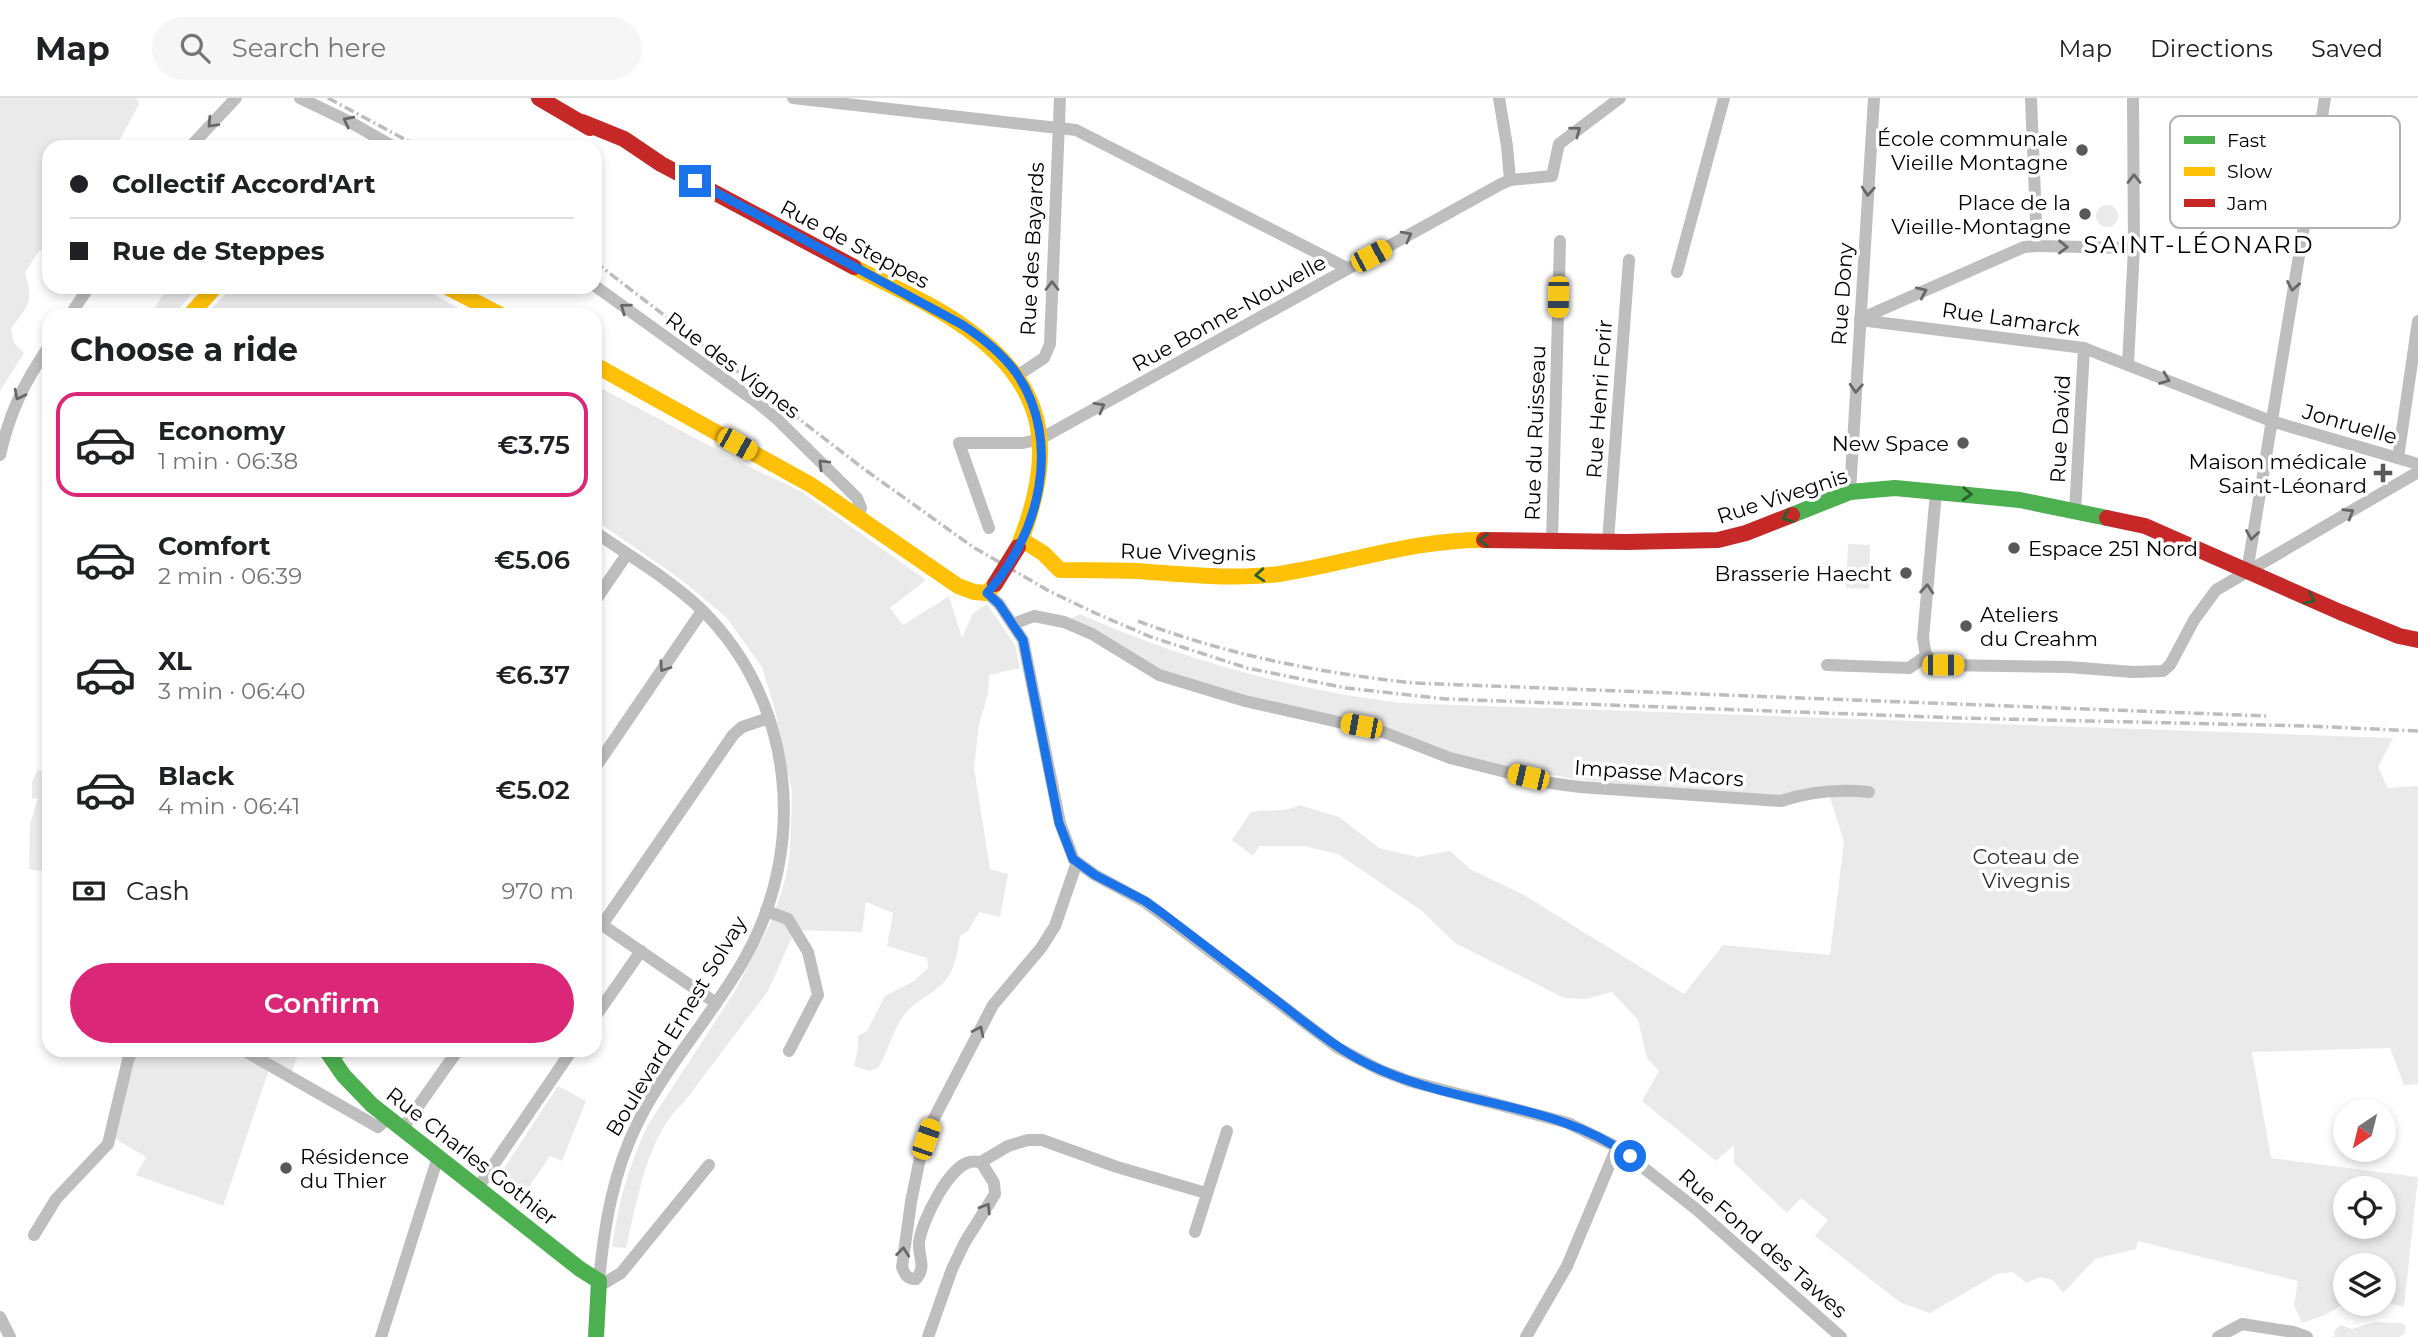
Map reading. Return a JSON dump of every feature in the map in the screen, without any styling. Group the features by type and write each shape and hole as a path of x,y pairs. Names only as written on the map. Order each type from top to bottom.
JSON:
{"street":[{"path":"300,98 382,140"},
{"name":"Rue de Steppes","path":"539,98 582,121 614,145 643,160 661,164 961,324 999,352 1018,375"},
{"path":"793,98 857,101 1076,130 1347,268"},
{"name":"Rue des Bayards","path":"1018,375 1044,358 1050,344 1060,98"},
{"path":"1499,98 1510,180 1552,176 1559,144 1620,98"},
{"path":"1677,272 1724,98"},
{"name":"Rue Dony","path":"1850,492 1874,98"},
{"path":"2031,98 2037,246"},
{"path":"2128,364 2134,248 2133,98"},
{"path":"2322,116 2325,98"},
{"path":"197,140 235,99"},
{"name":"Rue Bonne-Nouvelle","path":"1040,439 1510,180"},
{"path":"2247,572 2303,228"},
{"name":"Rue du Ruisseau","path":"1552,541 1560,241"},
{"path":"1860,320 2024,247 2134,248"},
{"name":"Rue Henri Forir","path":"1608,541 1629,260"},
{"name":"Rue des Vignes","path":"602,291 777,419 857,498 861,508 858,517"},
{"path":"196,308 209,294"},
{"path":"460,294 488,308"},
{"name":"Rue Lamarck","path":"1860,320 2084,348 2271,421"},
{"path":"2399,458 2418,321"},
{"name":"Rue David","path":"2075,512 2084,348"},
{"path":"0,451 19,393 42,357"},
{"path":"602,369 811,485 958,586 991,588"},
{"path":"991,588 1020,543 1036,505 1040,486 1040,439 1036,418 1018,375"},
{"name":"Jonruelle","path":"2271,421 2418,464"},
{"path":"989,528 959,443 1023,443 1040,439"},
{"path":"1926,656 1943,665 2163,671 2170,665 2194,620 2216,590 2418,472"},
{"name":"Rue Vivegnis","path":"1020,543 1043,552 1060,570 1132,571 1212,577 1286,572 1444,541 1718,540 1745,533 1850,492 1895,488 2020,500 2145,526 2351,617 2399,636 2418,640"},
{"path":"1926,656 1923,638 1936,492"},
{"name":"Boulevard Ernest Solvay","path":"596,1337 609,1204 620,1164 645,1110 746,957 766,911 779,868 785,814 781,766 769,719 758,690 739,655 702,611 670,584 602,537"},
{"path":"602,591 627,554"},
{"path":"991,588 1023,640 1059,823 1073,859 1077,862 1055,926 1041,948 993,1005 931,1124 921,1153 911,1202 902,1267 906,1276 916,1279 921,1273 918,1245 923,1225 951,1175 969,1161 981,1162 1008,1146 1028,1140 1042,1140 1117,1167 1206,1193"},
{"path":"602,758 702,611"},
{"name":"Impasse Macors","path":"1013,624 1034,616 1064,622 1092,634 1159,675 1245,701 1383,732 1450,758 1550,783 1782,801 1800,794 1842,789 1869,792"},
{"path":"1827,665 1909,668 1926,656"},
{"path":"602,917 733,735 742,727 769,719"},
{"name":"Rue Fond des Tawes","path":"1077,862 1095,875 1145,901 1338,1048 1380,1070 1409,1081 1568,1123 1617,1147 1696,1209 1841,1337"},
{"path":"766,911 788,919 808,952 818,995 789,1051"},
{"path":"602,926 716,1003"},
{"path":"602,1007 641,951"},
{"path":"34,1235 56,1199 108,1144 130,1057"},
{"path":"255,1057 378,1127 388,1118"},
{"name":"Rue Charles Gothier","path":"336,1057 358,1092 388,1118 600,1283"},
{"path":"402,1129 453,1057"},
{"path":"477,1189 567,1057"},
{"path":"1195,1232 1227,1131"},
{"path":"1527,1337 1567,1266 1617,1147"},
{"path":"382,1337 438,1157"},
{"path":"928,1337 961,1251 995,1194 990,1174 981,1162"},
{"path":"600,1283 621,1273 709,1164"},
{"path":"0,1317 10,1337"},
{"path":"2218,1337 2242,1324 2293,1332 2307,1337"}],"green space":[{"path":"0,98 137,98 139,104 120,140 42,140 42,251 39,251 25,272 29,291 28,303 11,329 14,343 24,353 0,391"},
{"path":"2107,205 2115,208 2118,216 2115,224 2107,227 2099,224 2096,216 2099,208"},
{"path":"164,294 191,294 180,308 154,308"},
{"path":"226,294 433,294 458,308 212,308"},
{"path":"602,389 802,492 926,580 890,608 903,625 949,596 962,638 973,613 987,604 1015,645 1020,668 989,675 974,768 990,869 1008,874 1000,917 979,912 968,931 960,936 954,963 945,981 905,1014 878,1068 869,1071 854,1066 858,1036 867,1031 885,996 914,981 928,968 927,958 887,946 893,913 866,902 862,932 795,930 768,991 671,1116 661,1133 645,1170 626,1248 612,1247 625,1184 641,1140 735,991 772,920 786,877 790,852 792,791 775,710 762,667 726,617 679,578 602,525"},
{"path":"1848,544 1870,545 1869,589 1846,588"},
{"name":"Coteau de Vivegnis","path":"1080,614 1197,659 1277,681 1401,703 2393,738 2378,767 2388,788 2418,786 2418,1084 2404,1085 2390,1048 2252,1052 2271,1158 2418,1177 2404,1307 2396,1305 2396,1253 2333,1253 2333,1310 2302,1323 2294,1305 2298,1281 2138,1241 2136,1249 2095,1259 2063,1293 2053,1280 2040,1277 2026,1283 2013,1272 1997,1274 1930,1313 1901,1303 1815,1236 1828,1220 1801,1198 1787,1213 1734,1163 1734,1145 1716,1161 1642,1101 1659,1071 1647,1058 1638,1020 1612,992 1586,999 1564,998 1455,943 1422,911 1338,854 1304,846 1259,846 1253,856 1232,840 1251,812 1282,810 1299,805 1339,817 1379,848 1417,857 1450,851 1470,869 1524,895 1684,994 1723,945 1830,955 1844,842 1828,791 1781,801 1574,779 1463,759 1162,670 1070,619"},
{"path":"38,769 42,772 42,871 29,869 30,824 38,798 32,799 32,782"},
{"path":"134,1057 247,1057 269,1070 223,1206 136,1175 146,1157 114,1138"},
{"path":"261,1057 297,1057 291,1074"},
{"path":"558,1086 586,1101 562,1161 550,1156 522,1197 497,1179"},
{"path":"2375,1322 2401,1323 2406,1326 2404,1334 2399,1337 2334,1337 2335,1330 2341,1325 2352,1329"}],"railway":[{"path":"328,98 406,140"},
{"path":"602,267 864,469 973,547 1049,591 1095,613 1151,637 1247,668 1346,688 1446,699 2418,731"},
{"path":"1138,621 1205,644 1274,661 1414,683 2267,716"}],"traffic: fast":[{"path":"1792,515 1850,492 1895,488 2020,500 2107,518"},
{"path":"331,1057 344,1076 372,1105 580,1269 599,1281 596,1337"}],"traffic: slow":[{"path":"854,267 924,302 963,326 992,349 1014,373 1029,398 1037,424 1040,452 1038,482 1018,547"},
{"path":"196,308 209,294"},
{"path":"460,294 488,308"},
{"path":"602,369 811,485 958,586 987,593 995,584"},
{"path":"1022,540 1043,553 1060,570 1207,576 1279,574 1433,543 1484,540"}],"traffic: jam":[{"path":"539,98 590,128"},
{"path":"582,122 624,139 661,164 854,267"},
{"path":"1484,540 1718,540 1746,533 1792,515"},
{"path":"2107,518 2145,526 2340,612 2399,636 2418,640"},
{"path":"995,584 1018,547"}],"place":[{"name":"École communale Vieille Montagne","path":"2082,150"},
{"name":"Place de la Vieille-Montagne","path":"2085,214"},
{"name":"New Space","path":"1963,443"},
{"name":"Maison médicale Saint-Léonard","path":"2383,473"},
{"name":"Espace 251 Nord","path":"2014,548"},
{"name":"Brasserie Haecht","path":"1906,573"},
{"name":"Ateliers du Creahm","path":"1966,626"},
{"name":"Résidence du Thier","path":"286,1168"}],"district":[{"name":"SAINT-LÉONARD","path":"2199,244"}],"route":[{"path":"695,181 961,324 999,352 1018,375 1036,418 1040,439 1040,486 1036,505 1018,547 987,593 999,604 1023,640 1059,823 1074,860 1162,913 1338,1048 1380,1070 1409,1081 1568,1123 1600,1137 1630,1156"}]}
